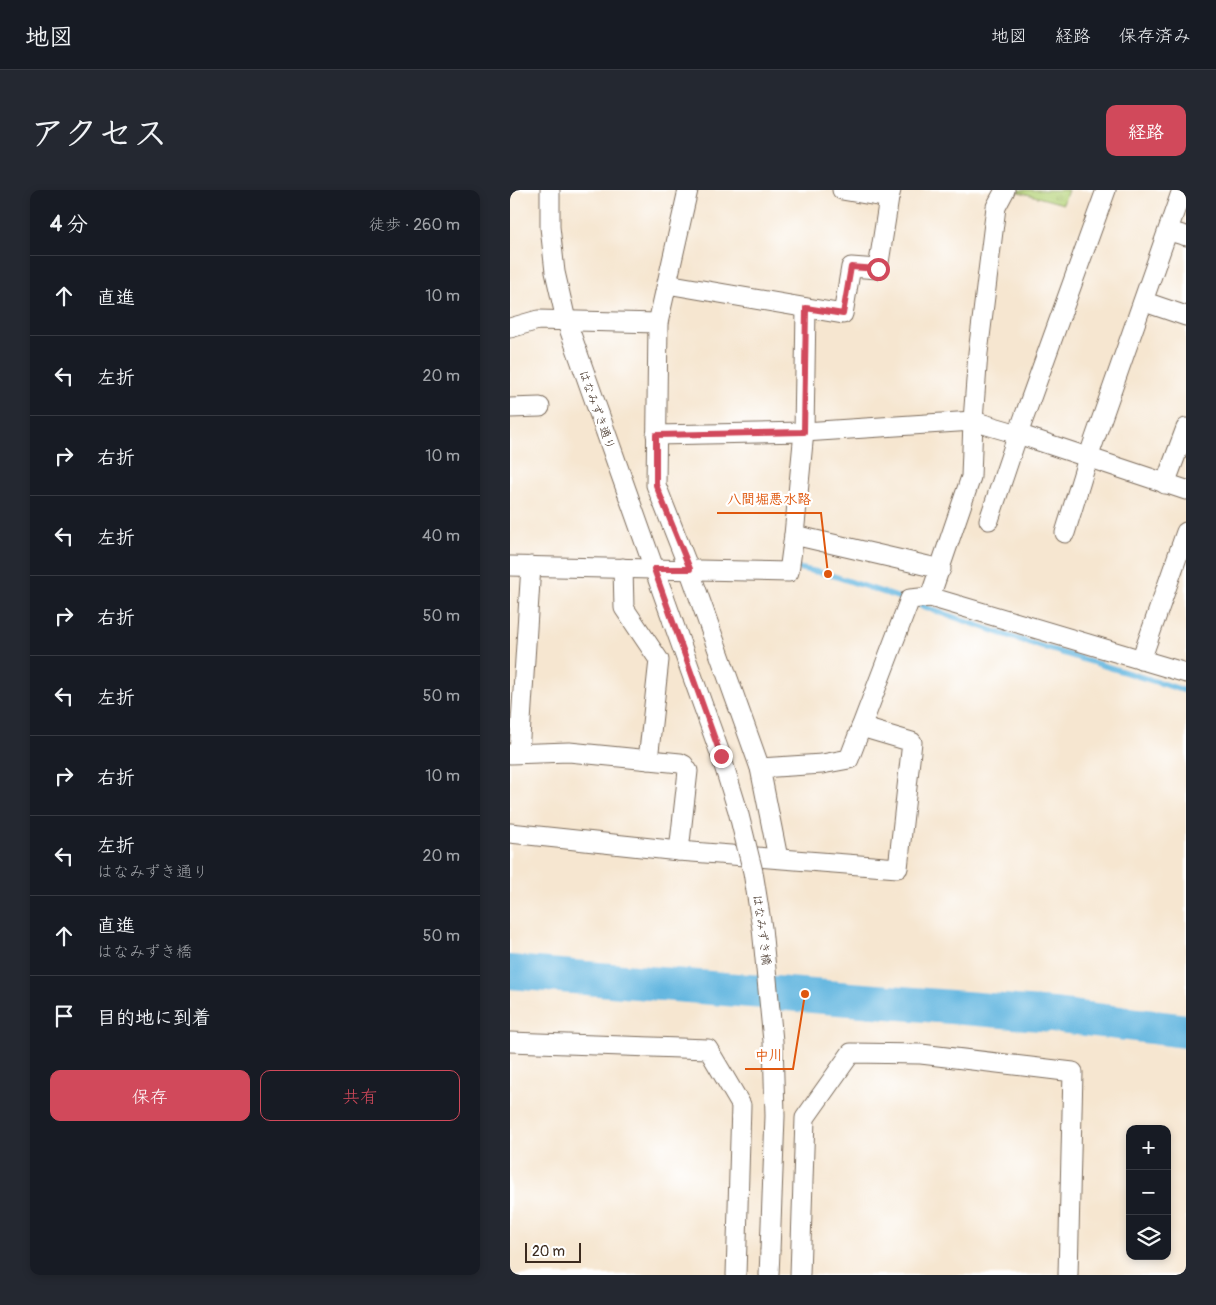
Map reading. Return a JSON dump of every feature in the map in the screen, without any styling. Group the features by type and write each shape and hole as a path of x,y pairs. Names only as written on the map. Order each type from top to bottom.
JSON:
{"street":[{"name":"はなみずき通り","path":"550,190 550,227 555,272 566,320 585,378 674,622"},
{"path":"688,190 658,323 656,485 686,562 760,768 778,858"},
{"path":"667,284 843,314 851,267 878,269 890,194 842,190"},
{"path":"930,597 971,477 978,353 996,207 1005,190"},
{"path":"989,520 1106,190"},
{"path":"1065,533 1088,458 1144,302 1177,234 1182,190"},
{"path":"1144,302 1186,316"},
{"path":"510,566 623,568 655,571 686,562 789,572 804,432 806,308"},
{"path":"510,328 538,320 658,323"},
{"path":"510,408 540,407"},
{"path":"656,435 804,432 973,421 1018,434 1186,490"},
{"path":"1165,484 1186,428"},
{"path":"1141,660 1186,532"},
{"path":"794,535 940,569"},
{"path":"531,566 515,754 569,752 680,763 684,765 688,771 679,851"},
{"path":"623,568 624,608 659,660 648,760"},
{"path":"760,768 822,764 849,760 910,599 930,597 1186,673"},
{"name":"はなみずき橋","path":"674,622 721,756 735,802 753,872 762,928 774,1050 775,1116 769,1275"},
{"path":"510,833 679,851 898,868 912,742 862,728"},
{"path":"510,1042 708,1049 741,1105 736,1275"},
{"path":"800,1275 805,1118 851,1053 921,1054 1073,1072 1068,1275"}],"green space":[{"path":"1012,190 1068,190 1063,204"}],"waterway":[{"path":"792,567 828,574 906,600"},
{"path":"919,605 1011,637 1186,691"},
{"path":"510,972 1053,1015 1186,1031"}],"place":[{"name":"八間堀悪水路","path":"828,574"},
{"name":"中川","path":"805,994"}],"route":[{"path":"721,756 654,569 690,569 656,485 656,435 804,432 806,308 843,314 851,267 878,269"}]}
